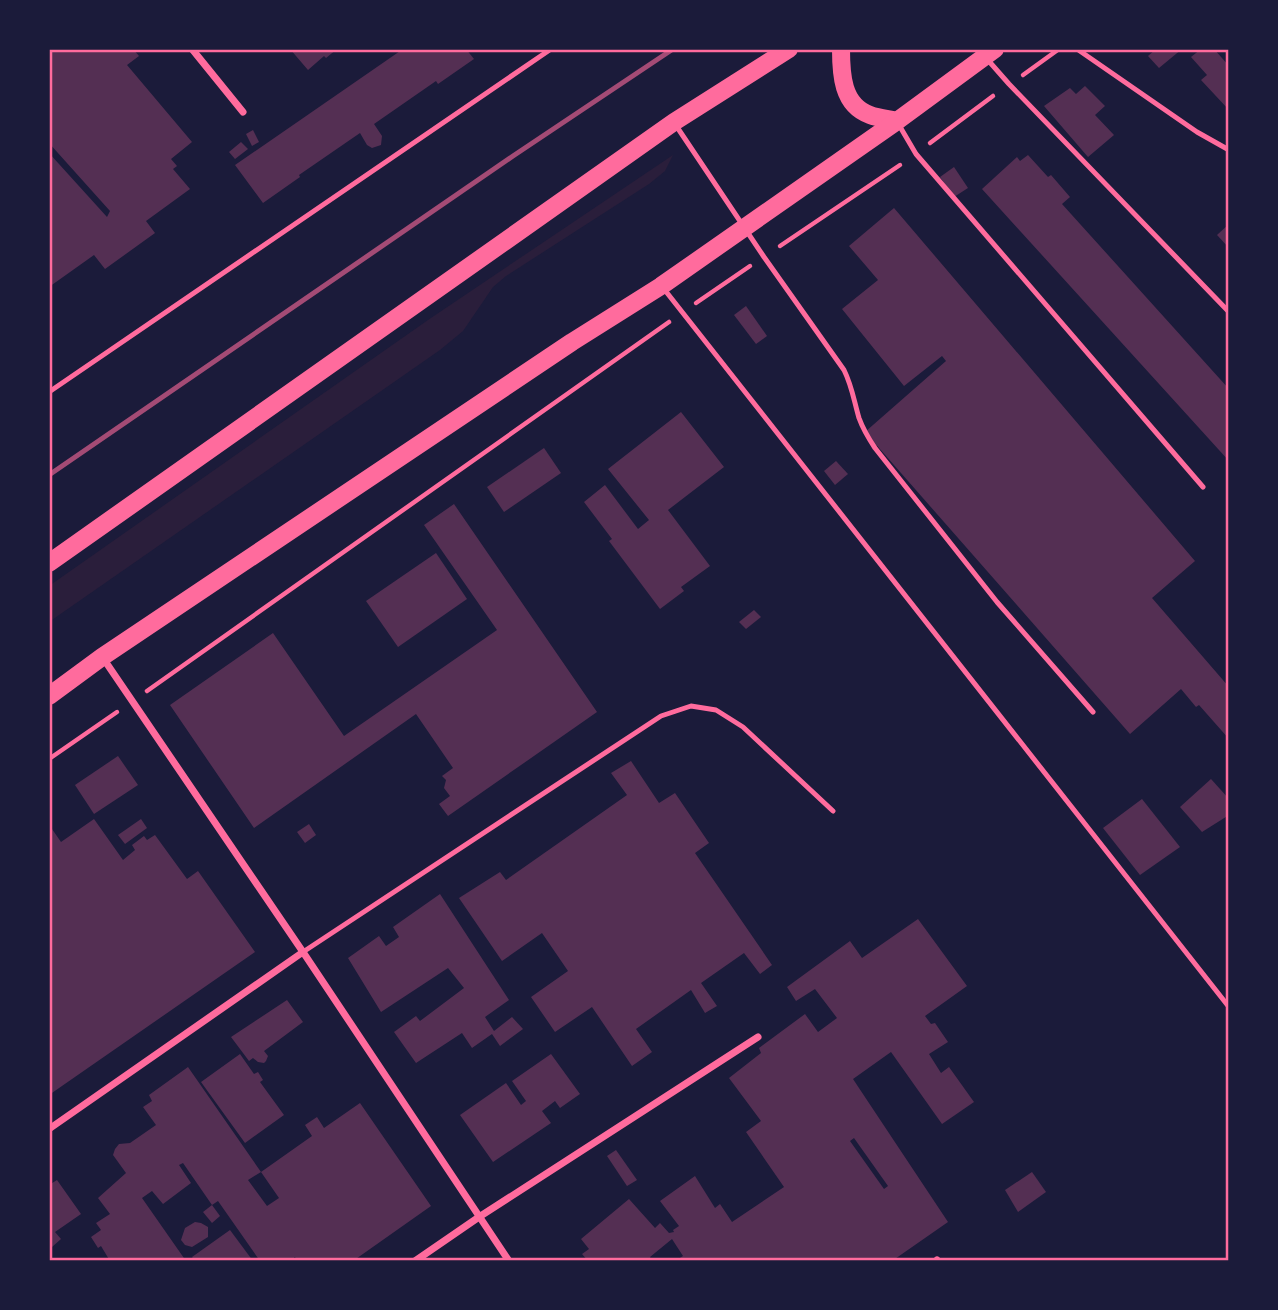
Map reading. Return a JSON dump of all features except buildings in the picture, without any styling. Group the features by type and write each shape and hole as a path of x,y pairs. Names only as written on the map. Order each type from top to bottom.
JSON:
{"main road":[{"path":"49,562 674,122 789,49"},
{"path":"841,49 841,76 849,100 867,114 897,121"},
{"path":"49,696 102,657 572,342 661,286 990,53"}],"street":[{"path":"192,49 243,112"},
{"path":"102,657 509,1261"},
{"path":"49,1129 303,952"},
{"path":"415,1261 758,1037"}],"lane":[{"path":"49,393 551,49"},
{"path":"1077,49 1197,132 1229,150"},
{"path":"990,53 1009,84 1229,312"},
{"path":"897,121 916,154 1203,486"},
{"path":"674,122 844,370 851,383 860,421 875,448 997,602 1093,712"},
{"path":"661,286 1229,1007"},
{"path":"303,952 661,716 691,706 716,710 744,727 833,811"}],"path":[{"path":"49,759 682,313 916,154 1060,49"}],"shaded area":[{"path":"673,155 665,171 649,184 506,276 493,287 463,331 440,350 49,622 49,586 428,320"}],"railway":[{"path":"49,475 673,49"}]}
